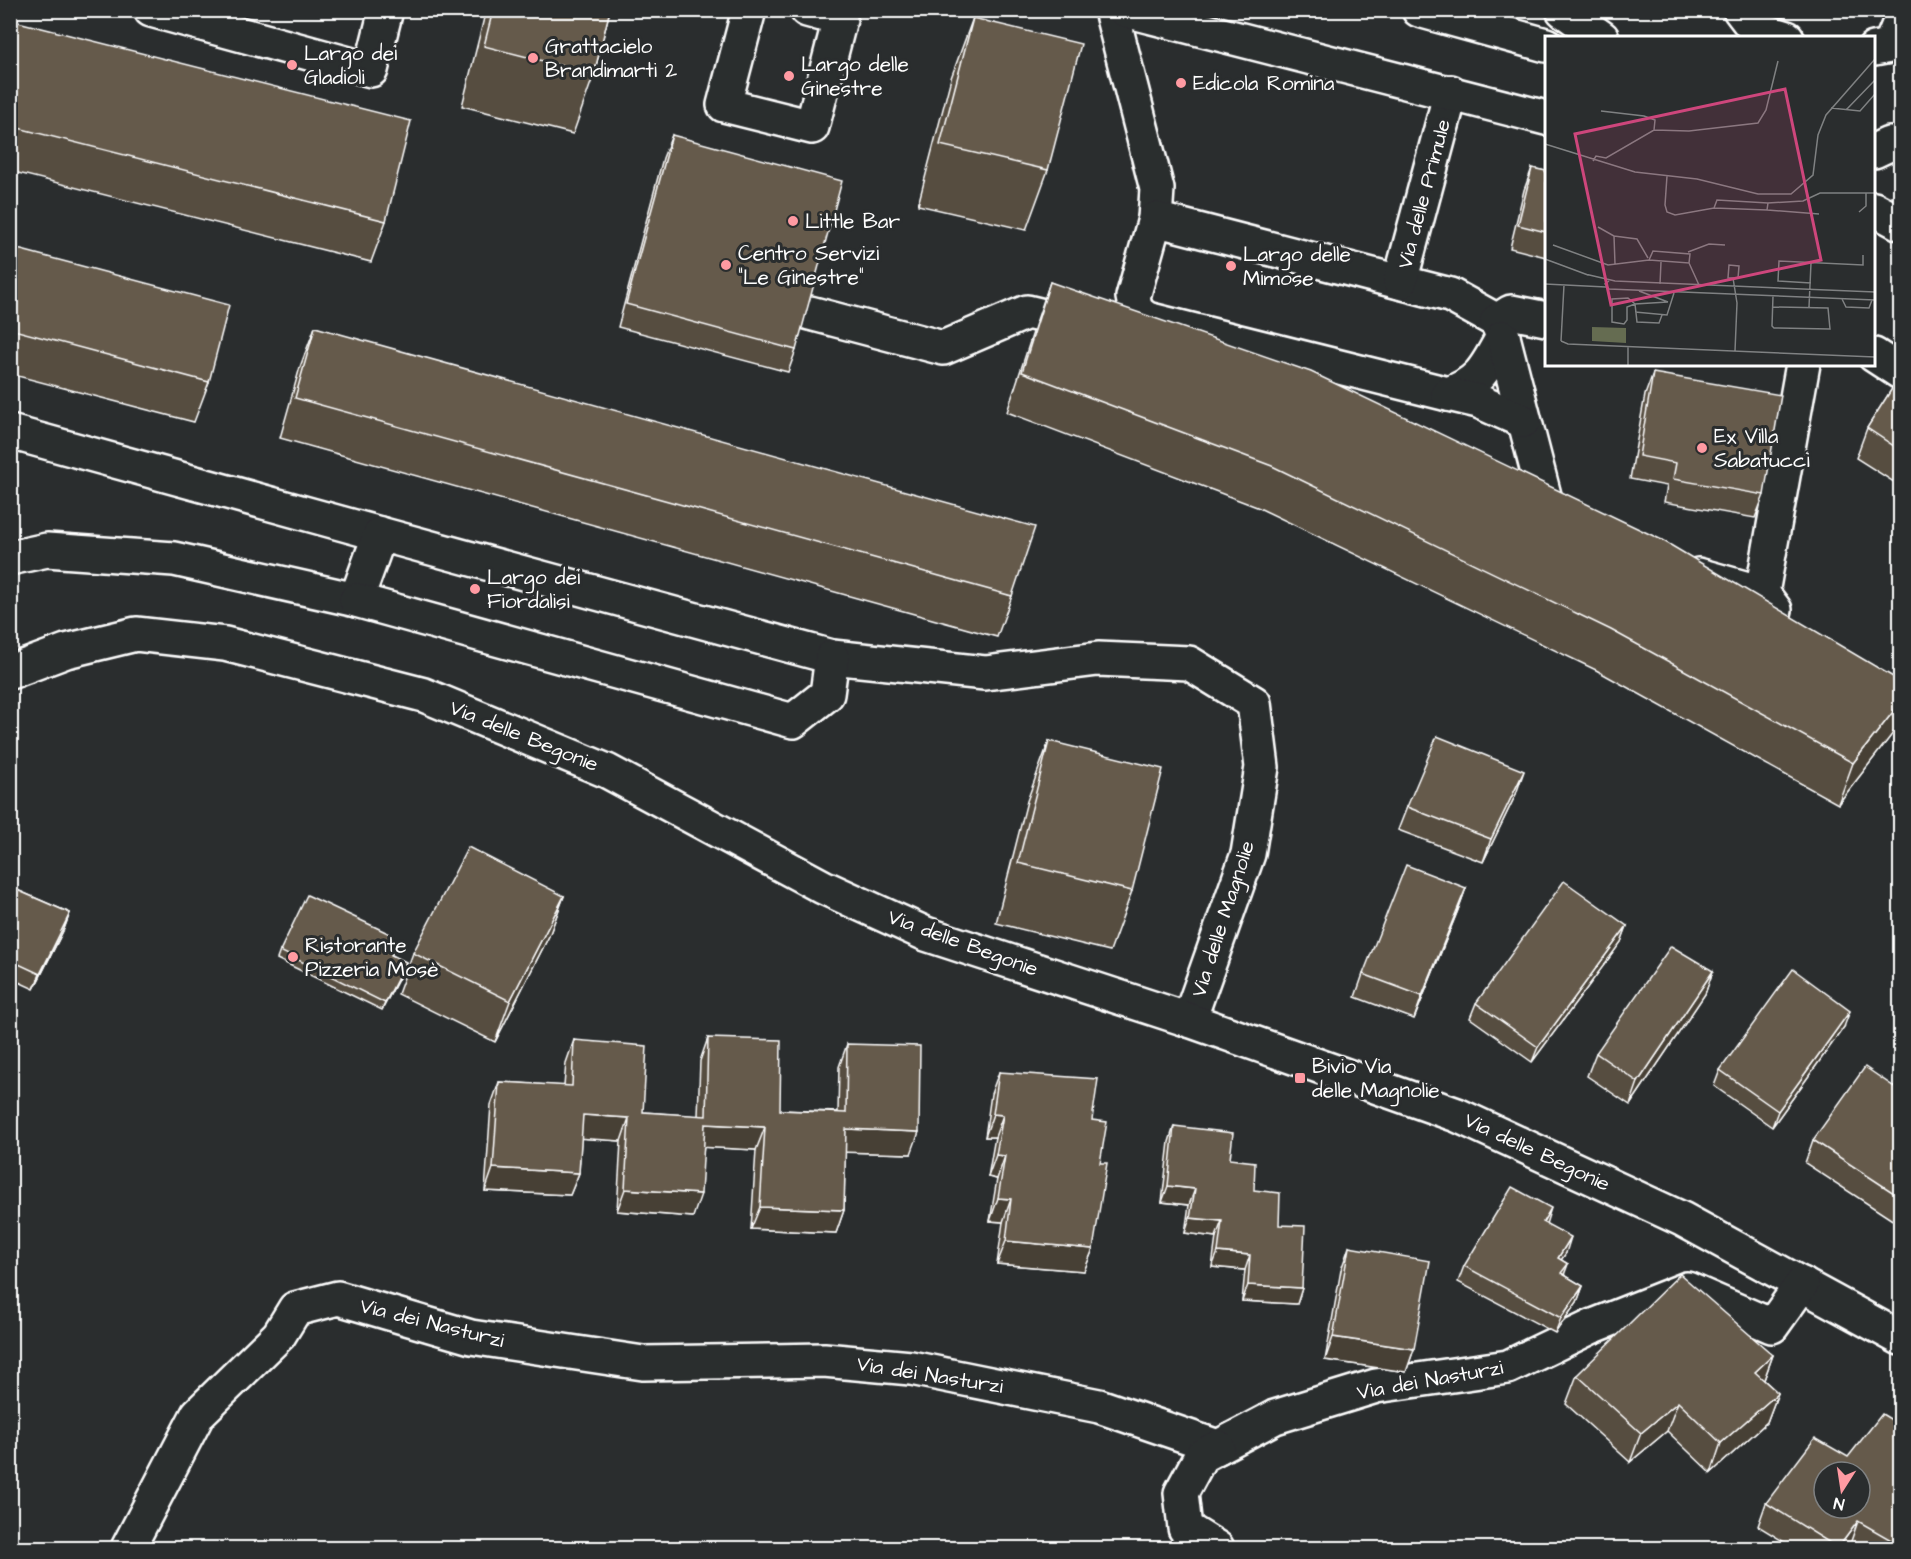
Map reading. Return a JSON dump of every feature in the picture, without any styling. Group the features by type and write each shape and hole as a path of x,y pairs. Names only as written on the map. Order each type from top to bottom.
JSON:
{"street":[{"path":"151,10 371,70 386,10"},
{"path":"749,10 724,105 812,127 840,19 807,10"},
{"path":"1111,10 1157,189 1155,219 1133,297 1136,311 1125,328"},
{"name":"Via delle Primule","path":"1125,10 1545,118"},
{"path":"1419,10 1545,45"},
{"path":"1563,10 1599,36"},
{"path":"1740,10 1753,27 1781,36"},
{"path":"1875,50 1890,46 1900,22"},
{"name":"Via delle Primule","path":"1451,92 1400,282 1450,295 1500,329"},
{"path":"1155,219 1400,282"},
{"path":"810,313 943,348 1028,312 1125,328 1448,394 1478,401 1523,421"},
{"path":"1448,394 1468,387 1482,374 1500,329 1511,312 1545,319"},
{"path":"1500,329 1546,502 1561,525 1586,542"},
{"path":"1875,356 1900,372"},
{"path":"1762,593 1803,366"},
{"path":"10,432 832,657 827,694 793,721 356,600 174,559 47,550 10,558"},
{"path":"356,600 380,534"},
{"path":"1674,568 1762,593 1790,629"},
{"name":"Via delle Begonie","path":"10,672 66,651 136,634 225,644 424,695 607,771 823,887 926,934 1189,1020 1457,1115 1682,1218 1900,1338"},
{"name":"Via delle Magnolie","path":"832,657 985,674 1098,659 1189,663 1254,703 1262,767 1248,854 1189,1020"},
{"name":"Via dei Nasturzi","path":"128,1548 198,1414 279,1335 295,1309 338,1299 471,1337 643,1363 824,1360 911,1368 1099,1406 1218,1448 1275,1418 1376,1386 1508,1367 1591,1328 1687,1289 1772,1326 1802,1284"},
{"path":"1217,1548 1185,1528 1181,1493 1201,1456 1218,1448"}],"building":[{"path":"493,10 610,10 594,74 484,46"},
{"path":"973,18 1081,44 1048,170 940,145"},
{"path":"10,20 411,121 386,221 10,126"},
{"name":"Centro Servizi \"Le Ginestre\"","path":"672,135 842,181 796,350 626,304"},
{"path":"1532,168 1545,171 1545,232 1518,225"},
{"path":"10,247 229,305 209,382 10,329"},
{"path":"1050,282 1311,372 1662,540 1900,681 1900,703 1853,763 1611,630 1272,466 1022,372"},
{"path":"315,327 1035,527 1012,596 295,398"},
{"name":"Ex Villa Sabatucci","path":"1653,373 1781,395 1764,495 1673,479 1676,463 1639,456"},
{"path":"1900,376 1900,450 1867,428"},
{"path":"1437,736 1524,771 1491,839 1407,807"},
{"path":"1049,741 1163,769 1132,891 1018,863"},
{"path":"468,847 564,896 510,1001 413,953"},
{"path":"1406,865 1466,888 1422,996 1363,974"},
{"path":"1564,881 1627,926 1538,1047 1476,1003"},
{"path":"10,887 70,913 40,974 10,960"},
{"path":"307,895 390,934 388,940 396,945 391,955 406,962 385,1003 280,951"},
{"path":"1671,946 1713,971 1638,1082 1596,1053"},
{"path":"1793,969 1850,1011 1778,1111 1720,1070"},
{"path":"708,1038 781,1040 780,1110 846,1113 847,1044 920,1046 919,1132 846,1129 844,1210 760,1207 765,1127 705,1124 701,1194 625,1189 629,1118 583,1115 579,1173 493,1168 499,1082 572,1086 574,1040 647,1046 643,1112 706,1116"},
{"path":"1865,1067 1900,1091 1900,1197 1813,1140"},
{"path":"999,1072 1098,1079 1092,1120 1107,1122 1100,1163 1107,1163 1093,1249 1006,1241 1011,1199 998,1198 1005,1156 996,1155 1003,1115 993,1114"},
{"path":"1174,1126 1233,1133 1230,1159 1255,1162 1254,1190 1280,1193 1279,1225 1305,1226 1302,1288 1248,1285 1250,1255 1218,1252 1222,1221 1190,1218 1195,1189 1168,1186"},
{"path":"1512,1187 1551,1208 1543,1222 1571,1237 1558,1258 1568,1264 1561,1273 1583,1286 1561,1318 1464,1266"},
{"path":"1349,1247 1430,1261 1414,1349 1333,1337"},
{"path":"1680,1274 1773,1355 1755,1372 1778,1393 1721,1443 1678,1402 1641,1433 1577,1375"},
{"path":"1882,1414 1900,1425 1900,1540 1898,1544 1858,1521 1838,1548 1766,1503 1815,1438 1848,1457"}],"place":[{"name":"Grattacielo Brandimarti 2","path":"533,58"},
{"name":"Largo dei Gladioli","path":"292,65"},
{"name":"Largo delle Ginestre","path":"789,76"},
{"name":"Edicola Romina","path":"1181,83"},
{"name":"Little Bar","path":"793,221"},
{"name":"Centro Servizi \"Le Ginestre\"","path":"726,265"},
{"name":"Largo delle Mimose","path":"1231,266"},
{"name":"Ex Villa Sabatucci","path":"1702,448"},
{"name":"Largo dei Fiordalisi","path":"475,589"},
{"name":"Ristorante Pizzeria Mosè","path":"293,957"},
{"name":"Bivio Via delle Magnolie","path":"1300,1078"}]}
